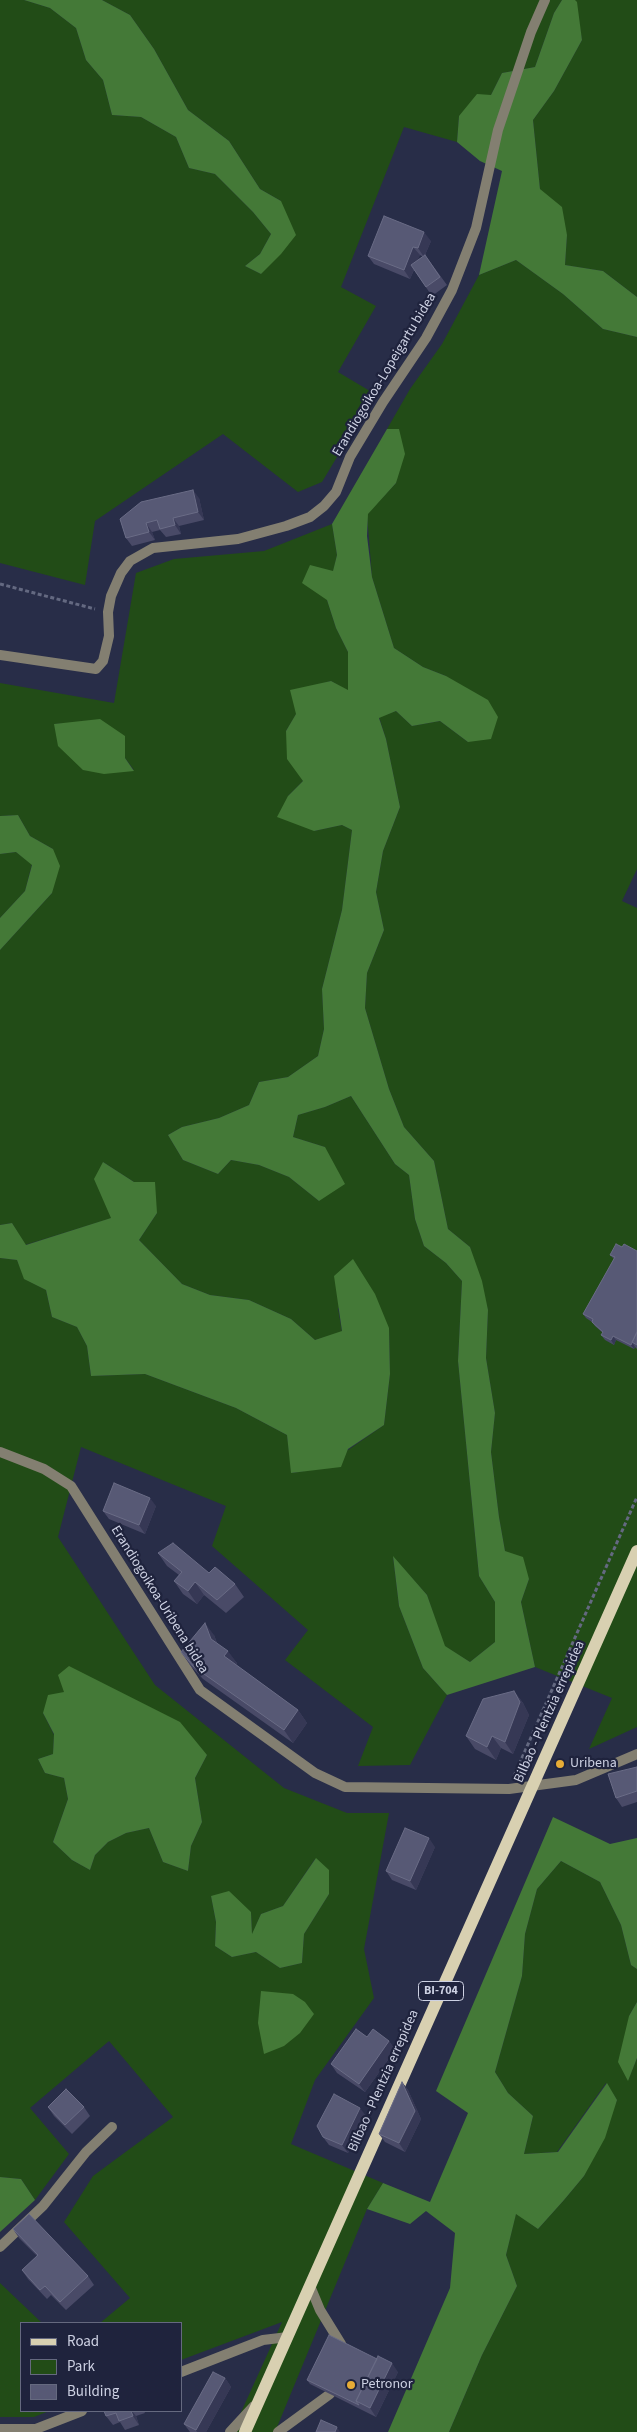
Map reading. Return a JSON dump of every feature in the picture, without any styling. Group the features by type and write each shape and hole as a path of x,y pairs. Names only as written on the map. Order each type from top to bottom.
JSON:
{"main road":[{"name":"Bilbao - Plentzia errepidea","path":"245,2432 637,1551"}],"street":[{"name":"Erandiogoikoa-Lopeigartu bidea","path":"0,655 96,669 103,662 109,636 108,612 111,596 121,573 130,561 153,548 238,539 286,526 310,517 324,506 336,492 350,457 383,402 426,338 452,290 476,228 498,130 531,32 545,0"},
{"name":"Erandiogoikoa-Uribena bidea","path":"0,1452 44,1470 71,1486 182,1665 200,1690 315,1773 345,1787 509,1789 576,1780 637,1754"},
{"path":"0,2247 43,2206 86,2152 112,2127"},
{"path":"310,2286 320,2310 341,2344"},
{"path":"182,2372 263,2340 288,2337"},
{"path":"278,2432 330,2394"},
{"path":"230,2432 260,2400"},
{"path":"0,2429 36,2429 79,2412"}],"path":[{"path":"0,584 108,612"},
{"path":"509,1789 637,1497"}],"green space":[{"path":"0,0 24,0 50,8 76,28 86,60 103,80 112,115 141,117 176,137 189,168 215,174 253,212 271,234 260,254 245,266 261,274 281,201 260,189 229,141 188,110 154,49 130,15 102,0 562,0 554,13 535,67 502,73 491,95 459,116 457,142 404,127 341,287 376,306 338,372 375,394 322,482 298,492 223,434 95,521 85,585 0,563"},
{"path":"24,0 102,0 130,15 154,49 188,110 229,141 260,189 281,201 296,235 281,254 261,274 245,266 260,254 271,234 253,212 215,174 189,168 176,137 141,117 112,115 103,80 86,60 76,28 50,8"},
{"path":"562,0 575,0 577,2 582,40 554,91 533,120 540,189 562,207 567,235 565,265 603,271 637,297 637,337 603,329 563,294 516,260 479,275 502,171 480,161 457,142 459,116 477,94 491,95 502,73 535,67 554,13"},
{"path":"575,0 637,0 637,297 603,271 565,265 567,235 540,189 533,120 554,91 582,40"},
{"path":"516,260 563,294 603,329 637,337 637,869 622,901 637,908 637,1727 589,1749 612,1698 535,1667 521,1602 529,1579 505,1551 499,1517 491,1452 495,1413 486,1358 488,1310 470,1247 448,1229 434,1161 404,1127 389,1089 365,1008 367,973 384,930 376,892 383,851 400,807 386,739 379,717 396,711 412,726 440,721 468,742 446,676 423,667 394,648 372,577 367,514 396,483 399,429 387,429 410,389 442,344 479,275"},
{"path":"387,429 399,429 405,454 396,483 368,514 367,536 372,577 394,648 423,667 446,676 488,700 498,717 491,739 468,742 440,721 412,726 396,711 379,718 386,739 400,807 383,851 376,892 384,930 367,973 365,1008 389,1089 404,1127 434,1161 448,1229 470,1247 482,1281 488,1310 486,1358 495,1413 491,1452 499,1517 505,1551 523,1557 529,1579 521,1602 535,1667 447,1695 423,1668 399,1606 393,1556 427,1595 445,1646 470,1662 495,1642 495,1602 479,1576 458,1361 462,1281 446,1263 424,1246 415,1219 409,1175 395,1164 351,1096 325,1107 298,1115 293,1137 325,1147 345,1184 319,1201 289,1177 259,1165 231,1160 218,1174 183,1160 168,1135 182,1127 219,1118 249,1105 259,1082 288,1077 318,1056 324,1029 322,989 342,910 352,830 342,825 314,831 277,817 288,796 303,781 287,759 286,731 296,714 290,690 331,681 348,690 348,652 336,628 327,600 302,583 310,565 333,571 337,555 332,524"},
{"path":"332,524 337,555 327,600 336,628 348,652 348,691 331,681 313,686 286,731 303,781 288,796 314,831 342,825 352,830 342,910 322,989 324,1029 318,1056 288,1077 259,1082 249,1105 219,1118 182,1127 168,1135 183,1160 218,1174 231,1160 259,1165 289,1177 319,1201 325,1147 293,1137 298,1115 325,1107 351,1096 395,1164 409,1175 415,1219 424,1246 446,1263 462,1281 458,1361 479,1576 495,1602 495,1642 470,1662 444,1646 427,1595 393,1557 399,1606 423,1668 447,1695 410,1765 358,1766 373,1727 285,1660 308,1630 212,1546 226,1506 81,1447 58,1537 155,1685 284,1788 347,1813 389,1813 364,1949 374,1998 315,2080 291,2144 383,2183 367,2209 275,2432 232,2432 282,2322 182,2360 182,2322 101,2322 130,2298 64,2222 93,2176 173,2117 109,2041 30,2108 69,2154 35,2200 21,2179 0,2177 0,1258 17,1260 25,1279 46,1290 52,1317 77,1327 87,1346 91,1376 145,1374 236,1408 287,1435 292,1473 310,1470 348,1450 384,1425 390,1374 389,1328 338,1308 342,1332 315,1340 291,1319 249,1300 210,1295 182,1284 139,1240 157,1213 134,1182 103,1162 104,1198 112,1218 25,1245 12,1223 0,1225 0,950 52,893 53,849 30,836 18,815 0,816 0,683 114,703 136,573 174,559 264,551","holes":["76,723 125,758 134,770 54,724","64,1692 207,1755 195,1778 202,1822 191,1846 188,1871 163,1862 149,1828 126,1833 108,1842 95,1855 90,1870 72,1860 53,1842 68,1799 64,1778 45,1773 38,1759 53,1754 54,1735 43,1713","315,1859 328,1870 329,1894 304,1934 302,1963 280,1968 256,1952 232,1957 215,1946 216,1922 211,1896 251,1912 252,1935 261,1914 283,1906"]},
{"path":"100,719 125,736 125,758 134,771 104,774 83,770 58,746 54,724"},
{"path":"18,815 30,836 53,849 60,866 52,893 0,950 0,918 25,891 32,865 16,852 0,854 0,816"},
{"path":"16,852 32,864 25,891 0,918 0,854"},
{"path":"103,1162 134,1182 155,1182 157,1213 139,1240 182,1284 210,1295 249,1300 291,1319 315,1340 342,1331 334,1276 353,1259 375,1294 389,1328 390,1374 384,1425 348,1449 341,1467 291,1473 287,1435 236,1408 145,1374 91,1376 87,1346 77,1327 52,1317 46,1290 24,1279 17,1260 0,1258 0,1225 12,1223 26,1245 111,1218 94,1179"},
{"path":"69,1666 180,1722 207,1755 195,1778 202,1822 191,1846 188,1871 163,1862 149,1828 126,1833 108,1842 95,1855 90,1870 72,1860 53,1842 68,1799 64,1778 45,1773 38,1759 53,1754 54,1734 43,1713 48,1695 64,1692 58,1675"},
{"path":"553,1817 610,1844 637,1838 637,1969 631,1965 621,1925 600,1882 561,1861 537,1889 525,1934 522,1976 495,2072 508,2093 533,2116 524,2154 558,2152 607,2083 617,2100 605,2138 584,2176 564,2200 538,2229 516,2214 506,2255 517,2286 482,2355 449,2432 388,2432 450,2288 455,2233 426,2211 410,2224 367,2209 383,2183 430,2202 468,2113 436,2091"},
{"path":"316,1858 329,1870 329,1894 304,1934 302,1963 280,1968 256,1952 232,1957 215,1946 216,1922 211,1896 229,1891 251,1912 252,1934 261,1914 283,1906"},
{"path":"561,1861 600,1882 621,1925 631,1965 637,1969 637,2002 629,2016 628,2080 637,2058 637,2432 449,2432 482,2355 517,2286 506,2255 516,2213 538,2229 564,2200 584,2176 617,2100 606,2083 557,2152 524,2154 533,2116 508,2093 495,2072 522,1976 525,1934 537,1889"},
{"path":"261,1991 293,1994 305,2002 314,2014 300,2033 284,2046 264,2054 258,2023"},
{"path":"637,2002 637,2058 628,2081 618,2062 629,2016"},
{"path":"0,2177 21,2179 35,2200 0,2232"},
{"path":"0,2283 41,2322 20,2322 20,2412 46,2412 34,2417 0,2417"}],"building":[{"path":"384,216 424,232 418,248 413,247 404,270 368,256"},
{"path":"425,255 440,277 426,287 411,265"},
{"path":"193,490 198,512 173,518 175,525 160,529 157,520 146,523 149,532 126,538 120,519 141,502"},
{"path":"616,1244 622,1247 624,1244 637,1251 637,1332 631,1345 613,1336 611,1340 601,1335 603,1332 592,1322 593,1319 583,1314 615,1257 610,1255"},
{"path":"637,1332 637,1345 632,1342"},
{"path":"114,1483 150,1498 139,1525 103,1511"},
{"path":"173,1543 209,1573 215,1567 235,1584 217,1600 195,1582 188,1591 174,1581 182,1572 158,1553"},
{"path":"205,1623 211,1639 228,1651 224,1656 298,1710 284,1730 194,1667 181,1652"},
{"path":"514,1691 520,1702 505,1742 492,1736 487,1747 466,1736 483,1699"},
{"path":"637,1767 637,1791 616,1798 608,1774"},
{"path":"405,1828 429,1838 410,1881 386,1871"},
{"path":"356,2029 367,2037 373,2029 389,2041 359,2084 331,2064"},
{"path":"402,2082 415,2111 399,2143 379,2134"},
{"path":"66,2089 84,2107 65,2125 48,2107"},
{"path":"334,2094 360,2108 342,2145 323,2137 317,2126"},
{"path":"29,2214 88,2276 60,2302 45,2286 40,2290 22,2270 38,2255 13,2229"},
{"path":"329,2335 377,2359 356,2401 359,2405 307,2380"},
{"path":"378,2356 392,2363 370,2408 356,2401"},
{"path":"213,2372 225,2378 196,2430 184,2424"},
{"path":"104,2412 131,2412 133,2416 119,2421 116,2413 106,2416"},
{"path":"321,2420 337,2427 335,2432 316,2432"}],"place":[{"name":"Uribena","path":"560,1764"},
{"name":"Petronor","path":"351,2385"}]}
